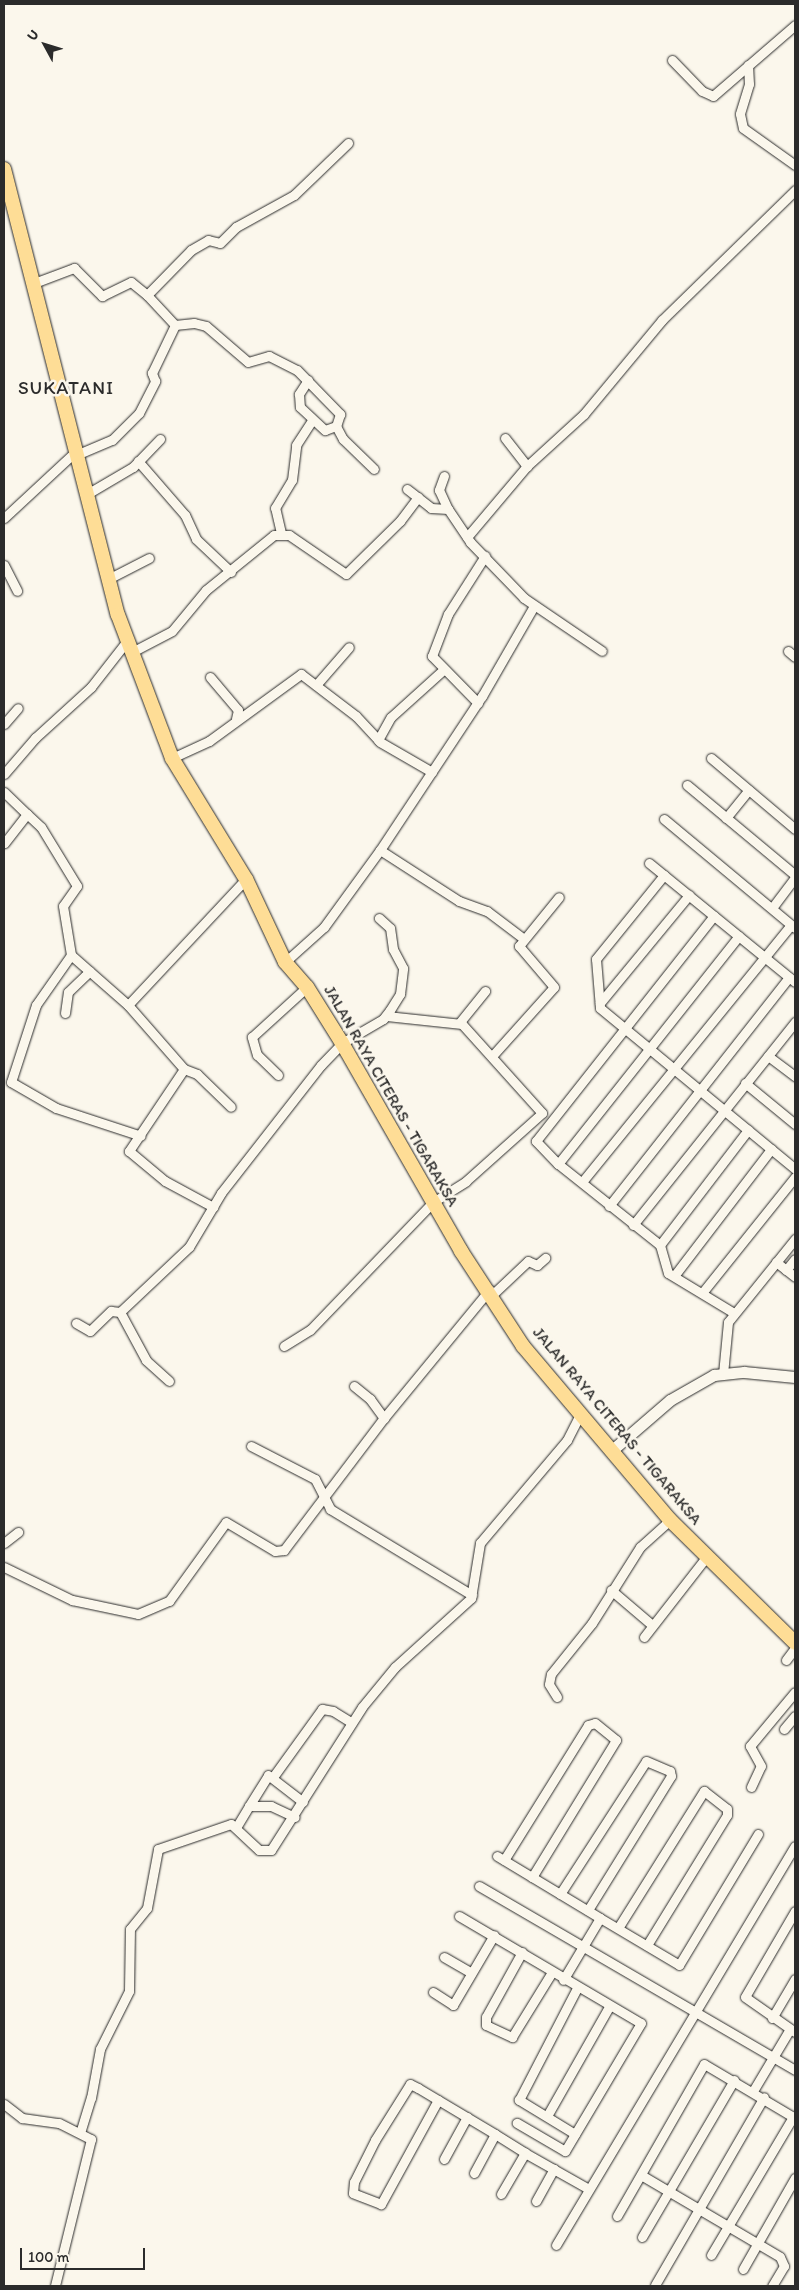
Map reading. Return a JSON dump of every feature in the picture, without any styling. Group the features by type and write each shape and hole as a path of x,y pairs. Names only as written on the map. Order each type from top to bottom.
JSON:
{"main road":[{"name":"JALAN RAYA CITERAS - TIGARAKSA","path":"4,169 108,579 128,647 172,758 246,879 285,962 306,987 342,1043 433,1202 523,1346 581,1412 611,1451 670,1520 795,1643"}],"street":[{"path":"672,60 708,96 721,90 795,25"},
{"path":"748,65 749,84 740,114 743,128 795,165"},
{"path":"147,295 191,250 208,240 220,243 236,227 294,195 348,143"},
{"path":"467,537 527,466 584,414 662,320 795,190"},
{"path":"34,283 74,268 102,296 131,282 147,295 175,325 202,324 248,362 269,356 278,357 308,380 340,414 336,426 343,439 374,469"},
{"path":"6,512 76,454 112,440 139,413 155,381 152,373 175,325"},
{"path":"308,380 298,398 312,420 324,430 336,426"},
{"path":"312,420 296,445 292,480 275,508 281,533 346,574 400,521 418,497"},
{"path":"505,438 527,466"},
{"path":"87,494 113,481 138,462 160,439"},
{"path":"138,462 185,515 196,539 231,572"},
{"path":"444,476 439,490 448,509 467,537 534,606 557,617 602,651"},
{"path":"407,489 431,508 448,509"},
{"path":"4,774 35,738 91,687 128,647 172,631 206,590 231,572 262,544 281,533"},
{"path":"478,703 432,659 433,650 448,614 486,556"},
{"path":"108,579 149,558"},
{"path":"4,565 17,591"},
{"path":"285,962 324,927 380,850 478,703 534,606"},
{"path":"316,685 350,647"},
{"path":"378,740 391,717 442,670"},
{"path":"172,758 209,740 296,675 316,685 356,716 378,740 432,772"},
{"path":"210,677 238,710 236,719"},
{"path":"4,724 18,708"},
{"path":"711,758 795,829"},
{"path":"687,785 795,877 772,908"},
{"path":"726,818 749,790"},
{"path":"4,792 41,827 77,886 63,906 71,955 128,1005 184,1069 197,1074 231,1107"},
{"path":"4,843 27,814"},
{"path":"582,1182 765,957 793,927 664,819"},
{"path":"380,850 459,901 487,912 524,939"},
{"path":"608,1206 699,1090 792,980 649,863"},
{"path":"664,875 596,959 600,1004 623,1028 795,1169"},
{"path":"128,1005 246,879"},
{"path":"600,1004 689,895"},
{"path":"494,1055 554,987 520,952 524,939 559,897"},
{"path":"714,916 623,1028 536,1141 558,1164 582,1182 608,1206 660,1245 668,1273 734,1313"},
{"path":"76,1323 90,1331 111,1311 120,1312 189,1247 213,1207 342,1043 386,1016 400,994 403,968 393,949 390,928 378,918"},
{"path":"558,1164 739,936"},
{"path":"71,955 36,1005 11,1082 56,1108 141,1136"},
{"path":"65,1013 68,992 90,971"},
{"path":"278,1075 257,1055 252,1037 306,987"},
{"path":"460,1022 485,991"},
{"path":"284,1346 310,1330 433,1202 466,1180 542,1113 494,1055 460,1022 386,1016"},
{"path":"633,1224 795,1022"},
{"path":"768,1056 795,1076"},
{"path":"184,1069 141,1136 132,1146 131,1156 192,1198 213,1207"},
{"path":"745,1083 795,1124"},
{"path":"660,1245 748,1130"},
{"path":"674,1276 771,1149"},
{"path":"702,1293 795,1178"},
{"path":"723,1374 728,1322 795,1239"},
{"path":"4,1567 72,1600 132,1613 150,1612 169,1601 224,1523 230,1523 280,1551 324,1498 384,1418 491,1292 528,1262 538,1265 545,1258"},
{"path":"786,1270 795,1259"},
{"path":"776,1262 795,1278"},
{"path":"120,1312 146,1360 169,1381"},
{"path":"611,1451 670,1400 714,1375 744,1372 795,1377"},
{"path":"354,1386 370,1399 384,1418"},
{"path":"80,2133 91,2098 100,2050 129,1991 130,1929 147,1908 157,1850 232,1824 237,1826 245,1840 266,1851 271,1850 295,1817 352,1723 395,1667 472,1595 480,1543 567,1440 581,1412"},
{"path":"251,1446 315,1480 330,1509 472,1595"},
{"path":"558,1697 549,1684 550,1674 592,1624 611,1590 640,1546 670,1520"},
{"path":"4,1542 18,1532"},
{"path":"644,1637 652,1624 707,1556"},
{"path":"611,1590 652,1624"},
{"path":"786,1660 795,1648"},
{"path":"751,1787 761,1772 750,1746 795,1692"},
{"path":"237,1826 265,1778 273,1776 322,1709 333,1711 352,1723"},
{"path":"784,1729 795,1716"},
{"path":"532,1877 616,1740 595,1723 588,1725 500,1858 679,1965 758,1834"},
{"path":"560,1894 646,1761 670,1771 672,1776 588,1910"},
{"path":"273,1776 303,1802"},
{"path":"618,1928 704,1791 727,1809 728,1815 647,1945"},
{"path":"249,1806 271,1806 295,1817"},
{"path":"556,2245 795,1846"},
{"path":"479,1886 795,2070"},
{"path":"753,2091 773,2056 792,2031 745,1998 795,1911"},
{"path":"459,1916 522,1952 563,1980 641,2023 565,2151 517,2123"},
{"path":"563,1980 600,1918"},
{"path":"432,1992 453,2005 470,1972 494,1935"},
{"path":"522,1952 486,2017 486,2025 512,2037 552,1972"},
{"path":"444,1957 470,1972"},
{"path":"772,2018 795,1979"},
{"path":"575,2134 519,2100 577,1988"},
{"path":"547,2116 609,2007"},
{"path":"617,2216 704,2064 764,2097 794,2117 711,2255"},
{"path":"642,2237 734,2080"},
{"path":"438,2100 383,2202 378,2204 353,2193 354,2182 406,2086 411,2084 467,2117 525,2153 589,2189"},
{"path":"654,2284 764,2097"},
{"path":"4,2104 22,2118 59,2123 91,2139 55,2286"},
{"path":"444,2159 467,2117"},
{"path":"474,2173 495,2134"},
{"path":"501,2194 525,2153"},
{"path":"536,2202 554,2170"},
{"path":"641,2175 758,2241 783,2261 772,2286"},
{"path":"743,2269 795,2178"}],"district":[{"name":"SUKATANI","path":"66,388"}]}
